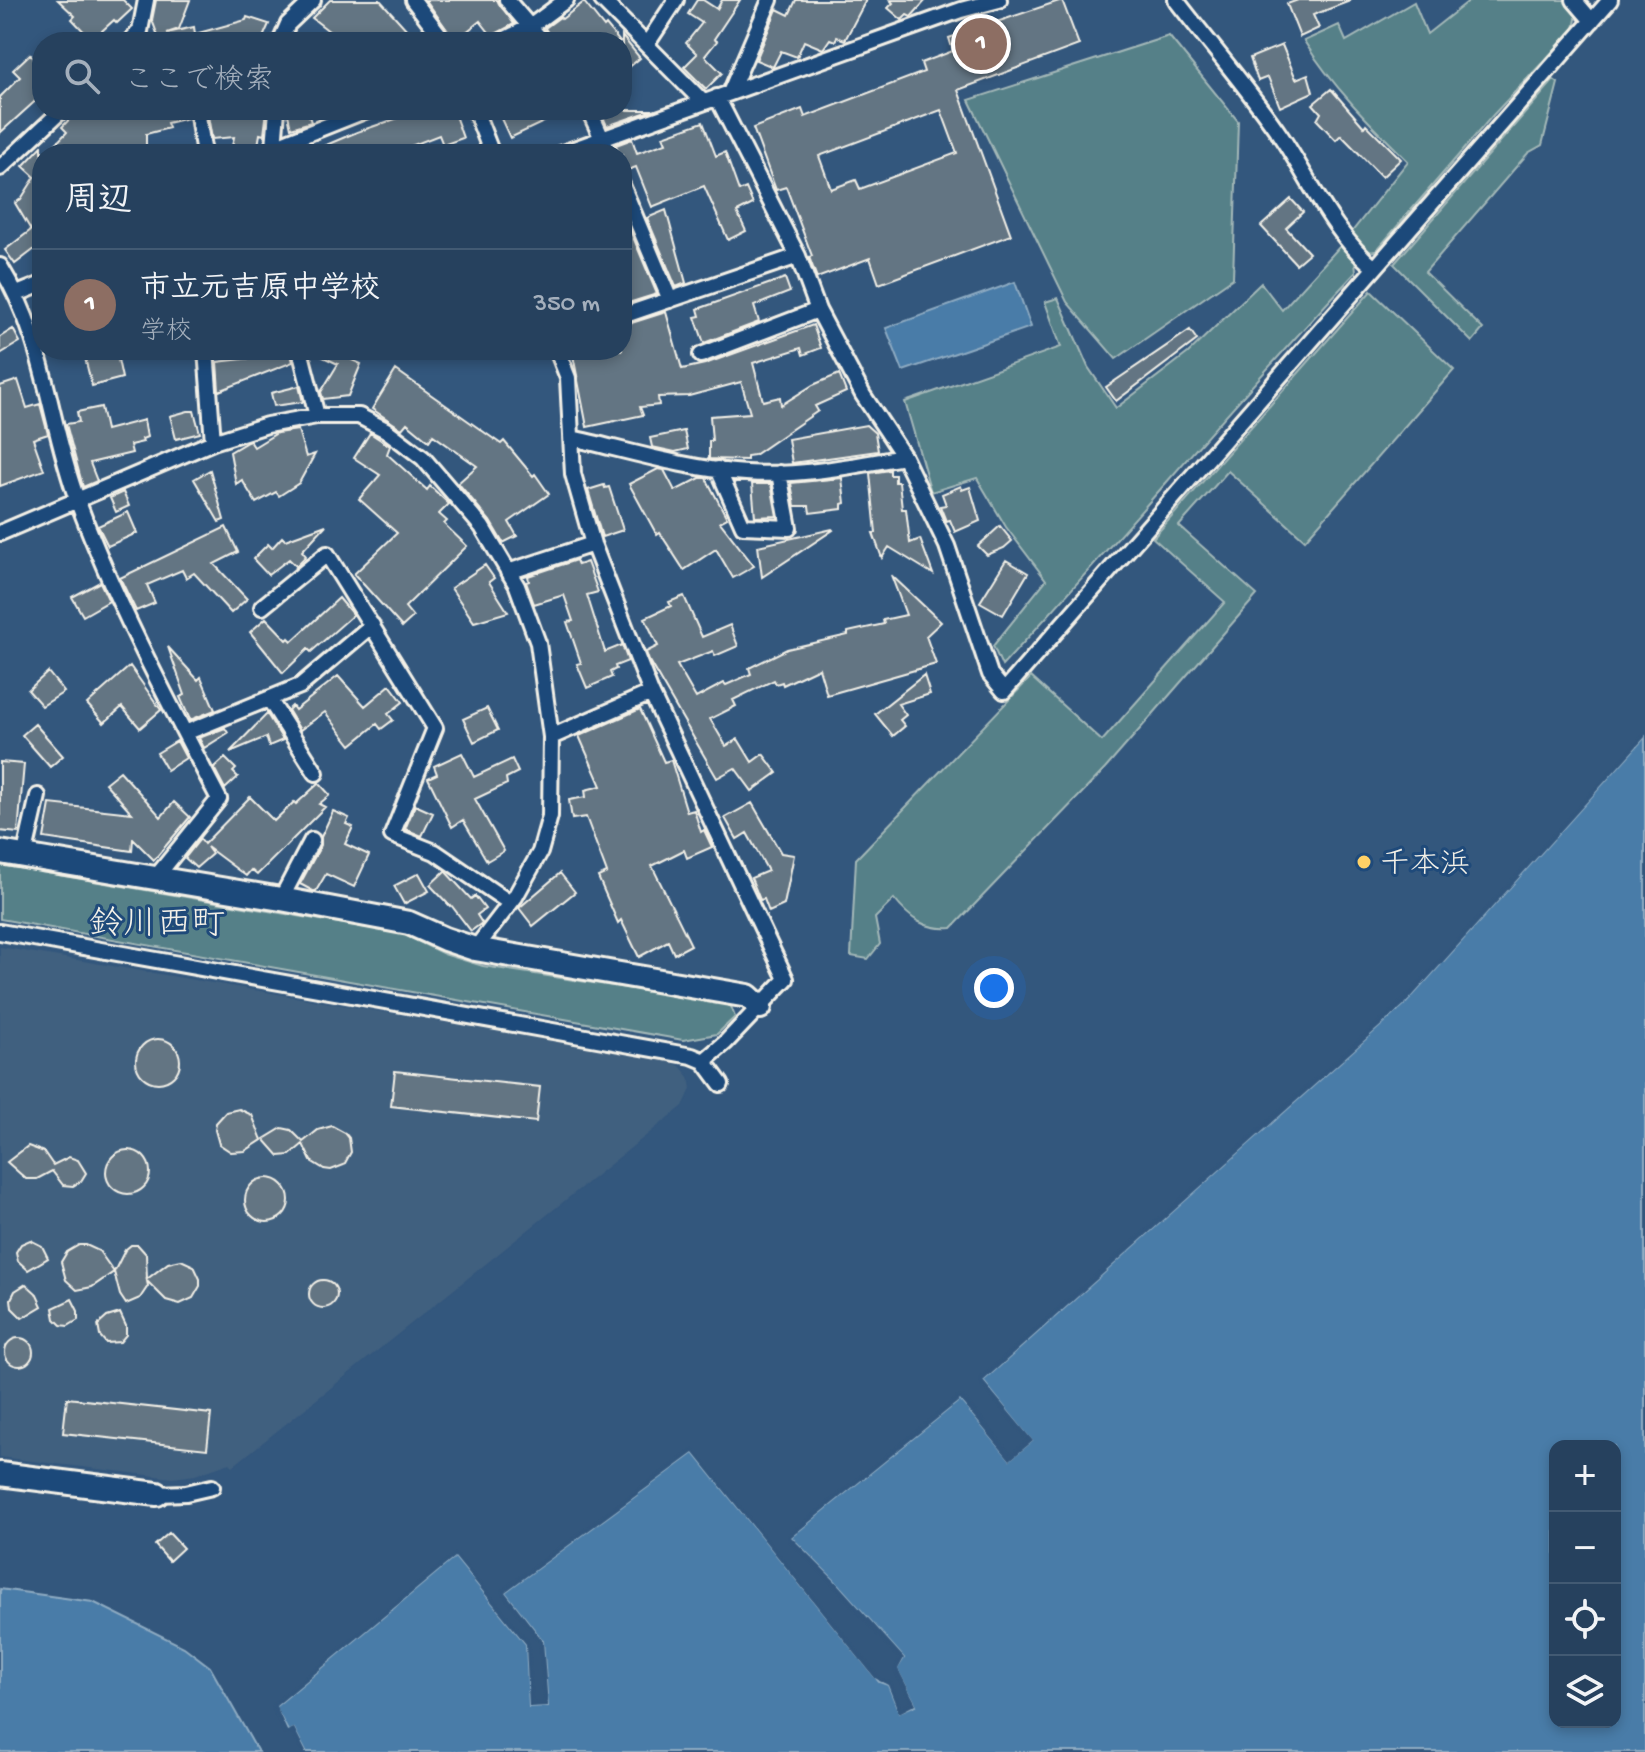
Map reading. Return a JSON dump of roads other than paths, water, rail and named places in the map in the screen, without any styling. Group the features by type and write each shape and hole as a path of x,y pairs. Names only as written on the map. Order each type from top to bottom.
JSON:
{"street":[{"path":"145,32 146,0"},
{"path":"284,32 288,24 313,0"},
{"path":"413,0 437,32"},
{"path":"507,0 536,32"},
{"path":"519,32 566,0"},
{"path":"602,0 647,44 717,97 798,256 818,310 863,395 904,457 947,546 990,674 1004,691 1610,0"},
{"path":"647,44 676,0"},
{"path":"717,97 770,0"},
{"path":"588,144 956,5 999,0"},
{"path":"1176,0 1280,135 1361,257 1375,268"},
{"path":"1574,0 1592,21"},
{"path":"0,168 51,120"},
{"path":"199,120 202,144"},
{"path":"273,144 276,120"},
{"path":"288,144 344,120"},
{"path":"479,120 488,144"},
{"path":"593,120 604,144"},
{"path":"632,209 670,300"},
{"path":"632,313 798,256"},
{"path":"0,266 17,294 32,331"},
{"path":"17,294 32,288"},
{"path":"701,355 818,310"},
{"path":"40,360 77,500 126,612 219,799 156,877"},
{"path":"207,360 213,442"},
{"path":"303,360 317,416"},
{"path":"561,360 568,378 573,474 593,544 651,693 786,979 704,1061"},
{"path":"0,533 213,442 267,425 317,416 359,416 386,430 423,458 482,527 517,586 538,643 551,737 550,816 540,852 510,903 475,949"},
{"path":"572,438 683,464 746,473 823,471 904,457"},
{"path":"718,469 743,526 789,528 779,473"},
{"path":"508,572 593,544"},
{"path":"262,607 327,554 435,728 392,835 435,852 510,903"},
{"path":"185,733 300,686 372,625"},
{"path":"551,737 651,693"},
{"path":"269,699 316,773"},
{"path":"24,857 38,796"},
{"path":"281,899 312,840"},
{"path":"0,852 409,923 475,949 748,996 760,1007"},
{"path":"0,932 692,1056 704,1061 721,1084"},
{"path":"0,1474 157,1494 186,1493 212,1487"}],"place":[{"name":"市立元吉原中学校","path":"981,44"},
{"name":"千本浜","path":"1364,862"}],"district":[{"name":"鈴川西町","path":"157,921"}]}
